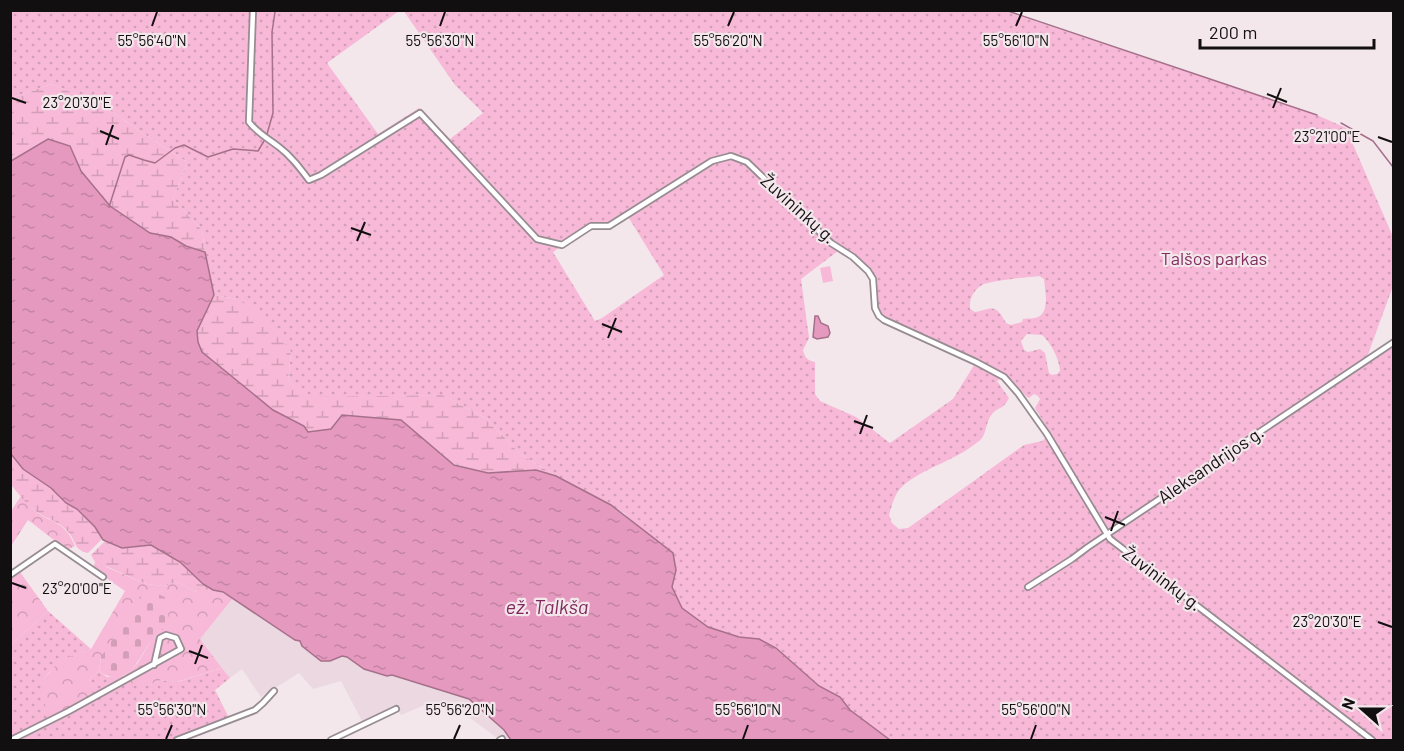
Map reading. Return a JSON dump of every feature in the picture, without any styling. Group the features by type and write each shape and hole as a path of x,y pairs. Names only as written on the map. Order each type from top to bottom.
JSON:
{"street":[{"name":"Žuvininkų g.","path":"253,10 249,122 254,129 291,157 309,180 321,175 420,113 537,239 562,245 591,226 609,226 712,161 731,156 747,162 831,243 853,257 868,272 873,279 875,308 879,316 986,367 1004,377 1012,385 1059,453 1106,535 1372,741"},
{"name":"Aleksandrijos g.","path":"1028,587 1394,342"},
{"path":"10,575 55,544 103,578"},
{"path":"11,741 154,665 181,649 176,638 166,635 160,638 154,665"},
{"path":"177,741 255,710 274,691"},
{"path":"331,741 396,709"}],"shaded area":[{"path":"233,598 330,661 342,656 347,657 374,673 391,675 469,699 504,730 511,740 494,740 497,738 458,709 425,705 401,715 395,705 362,721 341,681 313,689 299,673 261,697 242,669 230,678 200,639"}],"green space":[{"name":"Talšos parkas","path":"403,10 1005,11 1317,115 1346,128 1393,237 1393,286 1366,360 1393,342 1393,740 888,740 850,710 840,697 819,686 776,648 759,639 739,637 708,627 682,608 672,587 676,570 625,514 520,454 487,419 442,395 310,398 288,381 291,352 238,299 214,295 202,230 173,199 187,162 102,105 51,84 11,98 10,11 399,11 327,63 378,134 419,108 450,139 483,113 455,85","holes":["627,215 664,275 595,321 553,252 591,226 609,226","842,248 872,278 875,308 884,320 976,362 953,399 890,443 856,417 820,401 815,394 815,362 807,358 803,350 809,338 801,279","1039,276 1044,279 1046,300 1042,314 1011,325 1006,323 999,312 993,308 975,312 970,309 970,302 976,290 982,285","1027,334 1042,335 1054,351 1060,371 1052,375 1049,373 1045,353 1040,349 1028,352 1024,350 1021,341","1006,375 1027,397 1034,394 1038,396 1040,399 1035,408 1051,434 1042,441 1024,445 908,528 899,529 892,523 889,515 896,496 903,486 920,474 963,453 979,441 984,435 991,416 1009,398 997,381"]},
{"path":"51,84 102,105 187,162 173,199 202,230 205,252 150,233 110,206 81,171 70,146 22,154 11,161 11,98"},
{"path":"830,266 833,281 823,283 820,268"},
{"path":"214,295 238,299 271,323 291,352 288,381 310,397 442,395 487,419 520,454 556,476 536,470 488,473 454,464 401,420 308,432 304,426 273,410 202,352 197,331"},
{"path":"10,454 23,469 51,488 95,527 103,538 88,553 78,548 69,533 61,526 31,507 11,485"},
{"path":"21,496 35,511 63,527 75,546 67,550 28,520 11,546 11,511"},
{"path":"105,541 122,548 151,545 180,562 202,583 196,592 178,582 163,586 146,584 99,565 91,555"},
{"path":"95,562 146,584 163,586 178,582 196,592 202,583 233,598 200,639 222,668 176,682 161,680 138,687 131,683 124,676 137,664 152,639 167,623 101,657 99,671 90,678 89,682 93,694 48,719 42,691 44,679 56,665 69,657 91,649 125,591 93,569"},
{"path":"20,572 48,611 11,645 11,578"},
{"path":"151,591 169,599 166,625 131,670 124,675 109,676 99,671 101,657 142,594"},
{"path":"48,611 91,649 59,664 44,679 89,682 90,678 99,671 107,677 124,676 131,683 145,686 161,680 177,682 222,668 230,678 215,690 230,720 177,740 11,740 11,645"}],"water":[{"name":"ež. Talkša","path":"48,139 70,146 81,171 110,206 150,233 171,237 186,246 205,252 214,295 197,331 202,352 273,410 304,426 308,432 331,429 342,415 401,420 454,465 488,473 536,470 556,476 611,505 673,553 676,570 672,587 682,608 708,627 739,637 759,639 776,648 819,686 840,697 850,710 890,740 511,740 504,730 469,699 392,675 387,676 364,669 347,657 321,661 302,646 300,641 295,640 223,592 213,590 203,584 180,562 151,545 122,548 103,540 95,527 77,509 23,469 11,454 11,161"},
{"path":"815,316 818,316 821,323 828,326 830,333 828,337 817,339 813,337"}],"waterway":[{"path":"267,134 273,113 272,32 276,10"},
{"path":"1005,10 1317,115"},
{"path":"1341,123 1373,141 1393,167"},
{"path":"109,207 125,157 129,155 155,163 175,148 184,145 208,157 233,149 258,151 264,141"}]}
